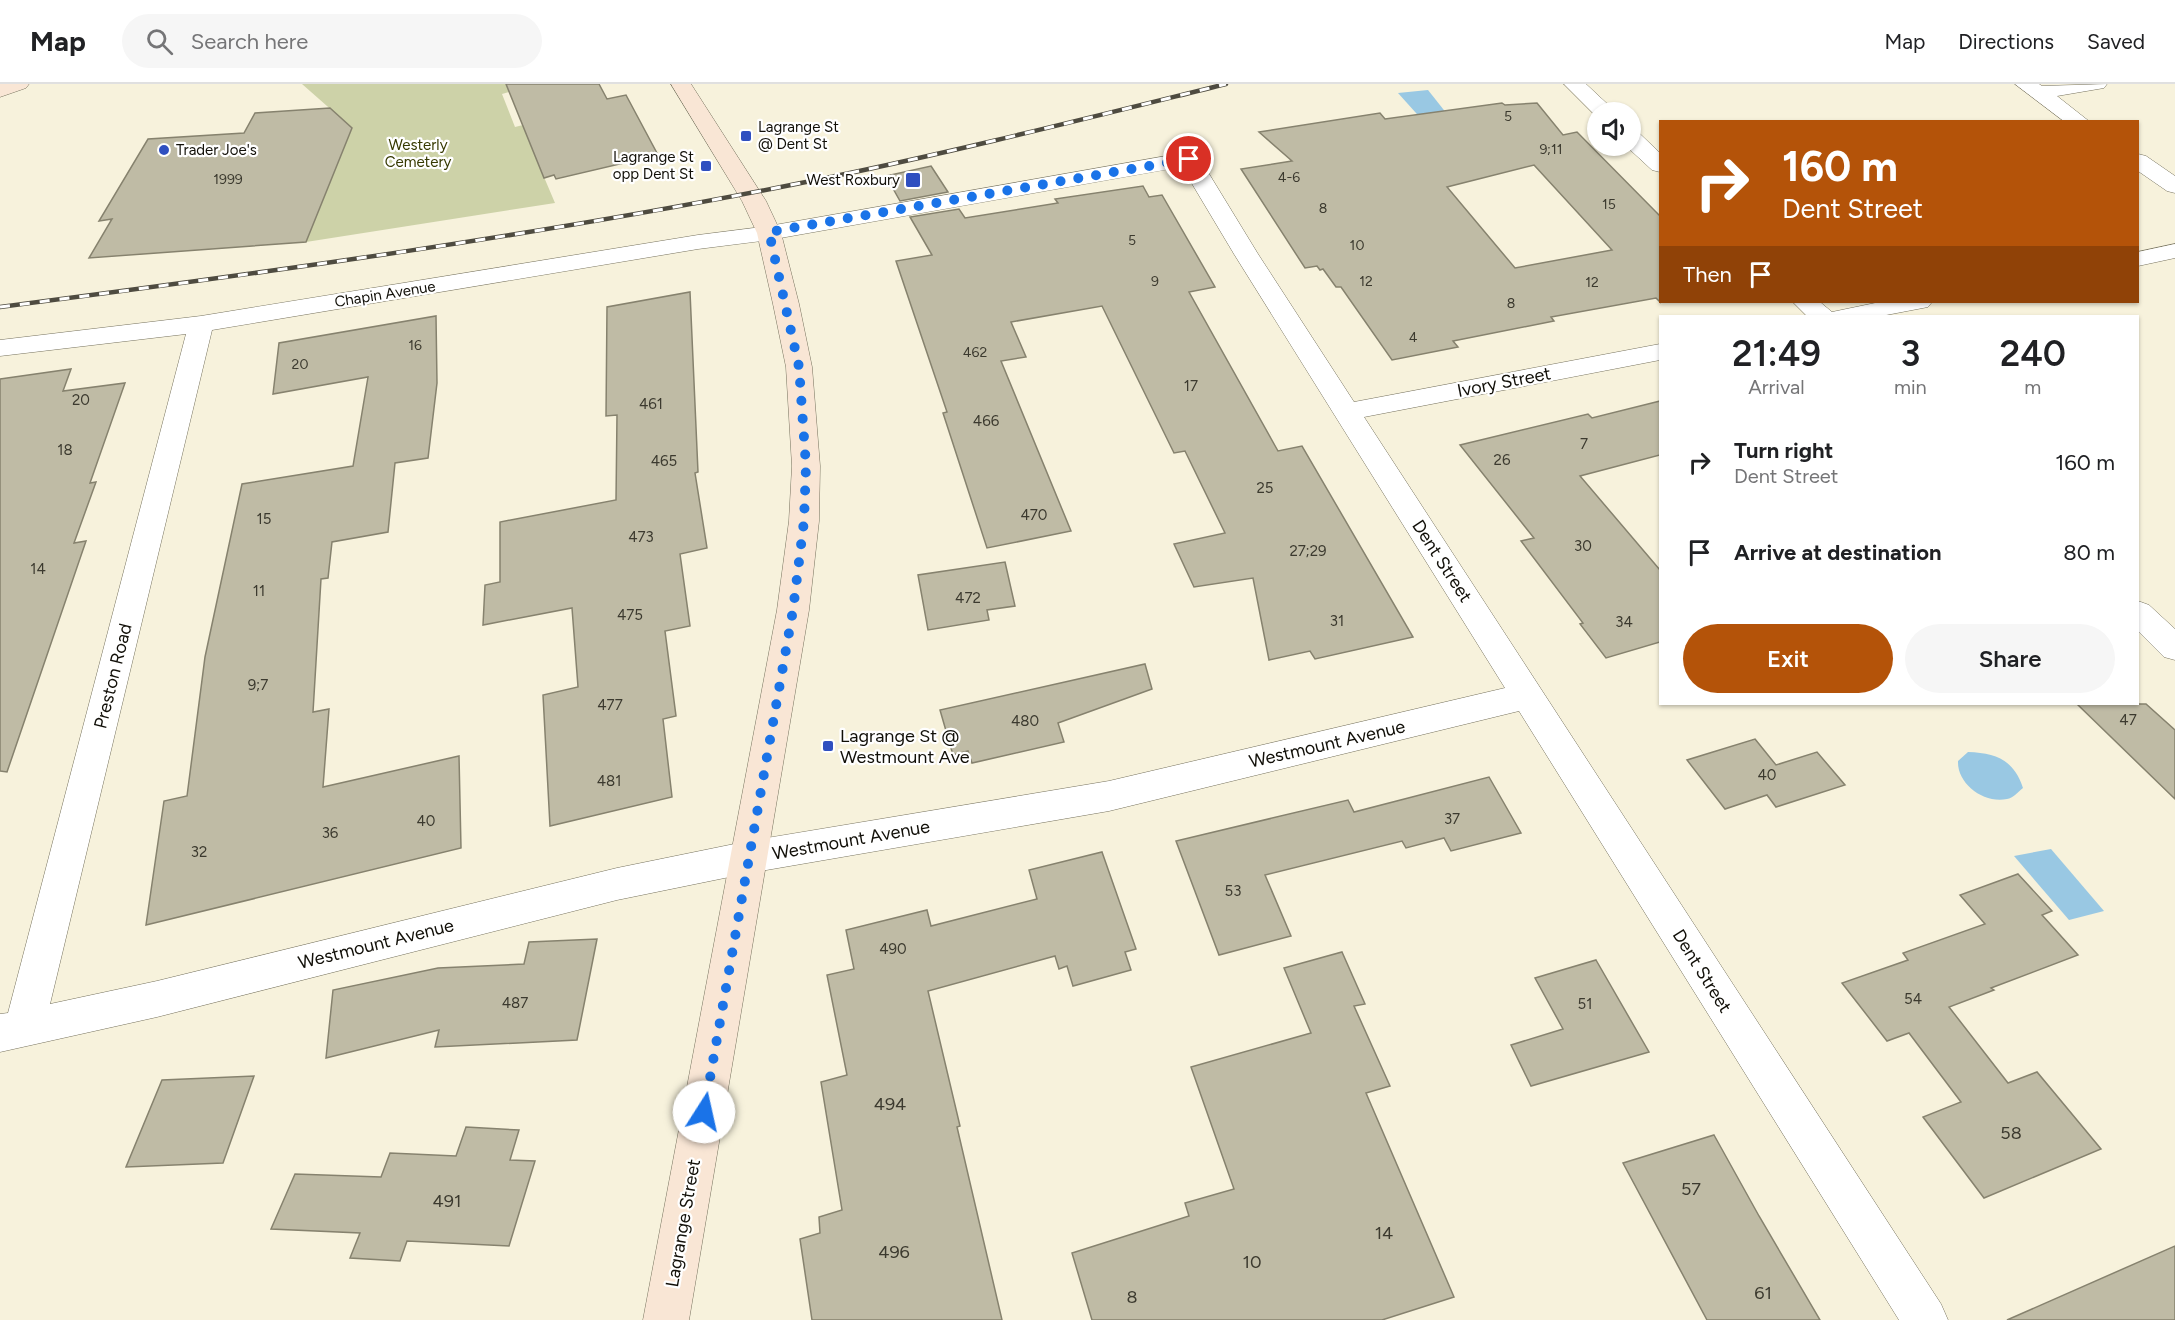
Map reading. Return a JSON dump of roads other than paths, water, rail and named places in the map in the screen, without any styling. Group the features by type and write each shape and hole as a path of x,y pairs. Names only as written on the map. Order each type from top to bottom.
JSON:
{"main road":[{"path":"0,91 19,84"},
{"name":"Lagrange Street","path":"666,1320 793,610 804,521 806,477 799,367 769,232 728,157 681,84"}],"street":[{"path":"1574,84 1594,102"},
{"path":"2031,88 2097,84"},
{"path":"2031,88 2077,120"},
{"path":"1641,147 1659,164"},
{"name":"Dent Street","path":"769,232 1189,159 1246,254 1925,1320"},
{"path":"2139,162 2175,186"},
{"name":"Chapin Avenue","path":"0,348 201,324 769,232"},
{"path":"2139,259 2175,251"},
{"path":"1807,303 1821,315"},
{"path":"1848,315 1914,303"},
{"name":"Preston Road","path":"12,1031 201,324"},
{"name":"Ivory Street","path":"1347,412 1659,352"},
{"path":"2139,614 2175,648"},
{"name":"Westmount Avenue","path":"12,1031 157,999 617,884 749,857 1109,796 1528,696"}],"water":[{"path":"1428,90 1451,119 1425,123 1398,93"},
{"path":"1968,752 1987,754 2003,760 2015,771 2023,788 2007,799 1998,800 1974,791 1962,777 1959,769 1958,761"},
{"path":"2051,849 2104,911 2069,920 2014,856"}],"railway":[{"path":"0,307 407,251 609,219 915,159 1226,84"}],"place":[{"name":"Lagrange St @ Dent St","path":"746,136"},
{"name":"Trader Joe's","path":"164,150"},
{"name":"Lagrange St opp Dent St","path":"706,166"},
{"name":"West Roxbury","path":"913,180"},
{"name":"Lagrange St @ Westmount Ave","path":"828,746"}],"park label":[{"name":"Westerly Cemetery","path":"418,154"}]}
